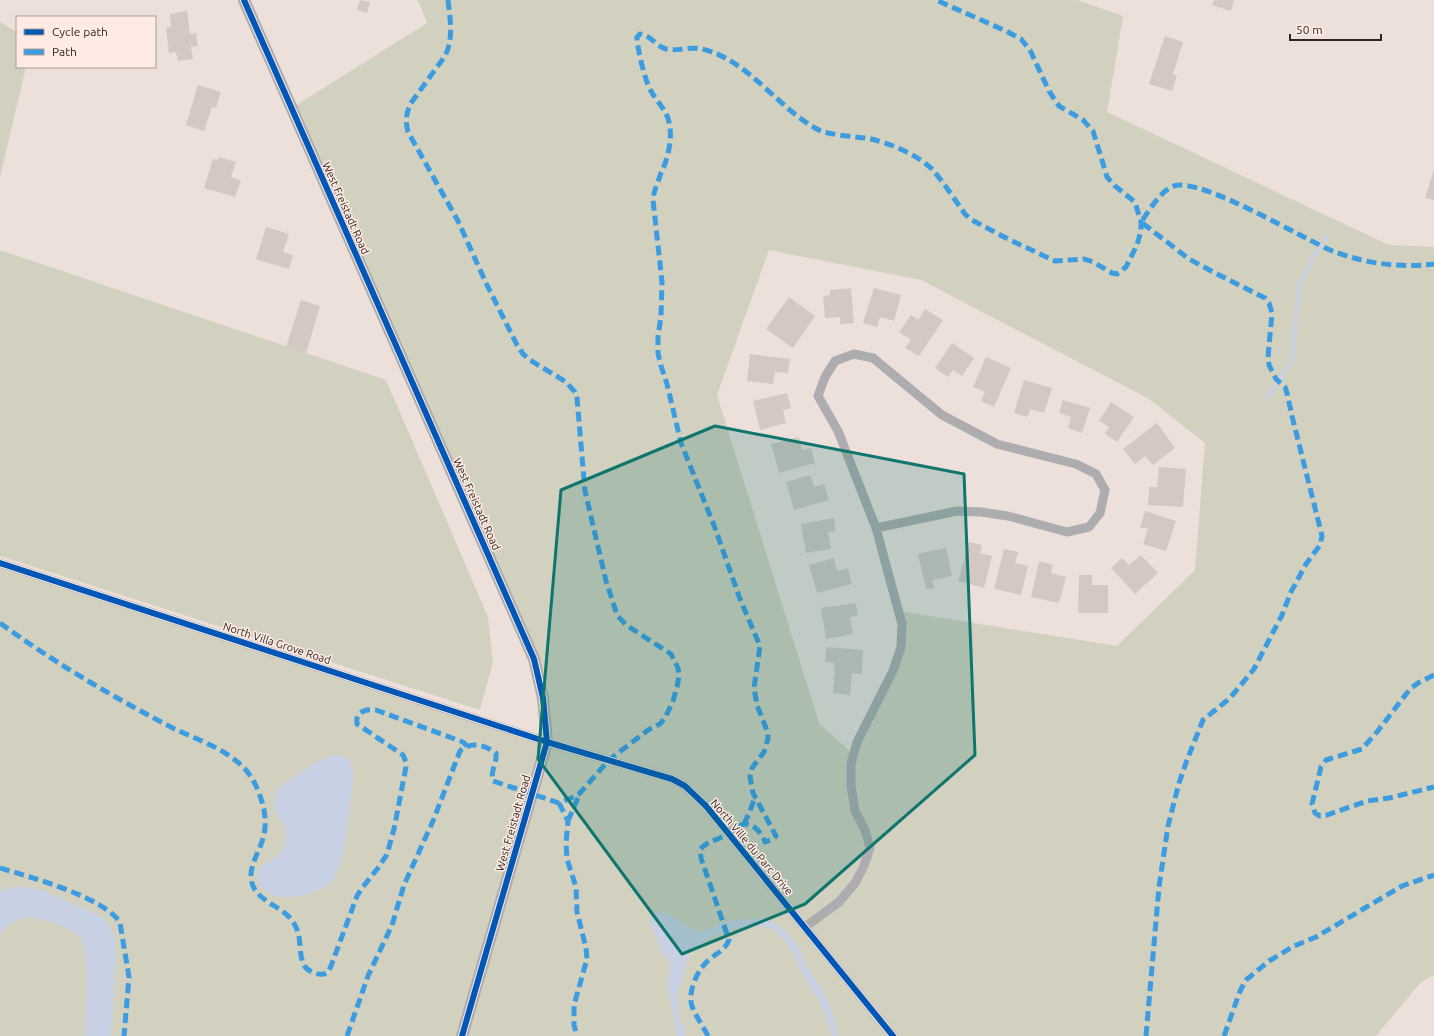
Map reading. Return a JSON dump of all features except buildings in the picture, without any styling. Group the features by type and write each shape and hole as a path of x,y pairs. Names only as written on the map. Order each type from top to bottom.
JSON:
{"street":[{"name":"West Freistadt Road","path":"244,0 534,659 543,698 547,742 462,1036"},
{"path":"805,927 839,902 855,883 864,868 870,848 865,830 854,811 850,764 857,742 894,671 901,647 902,624 876,528 838,431 818,396 825,377 835,361 854,354 873,358 942,416 997,444 1076,464 1096,474 1105,490 1100,513 1089,527 1067,532 1008,516 982,512 957,511 876,528"},
{"name":"North Villa Grove Road","path":"0,563 547,742"},
{"name":"North Ville du Parc Drive","path":"547,742 656,773 685,786 706,806 729,833 893,1036"}],"highlighted area":[{"path":"715,426 964,474 975,755 805,904 682,954 538,759 561,490"}],"shaded area":[{"path":"418,0 1077,0 1123,16 1107,112 1389,245 1434,247 1434,975 1421,982 1376,1036 0,1036 0,563 547,742 534,659 293,109 298,104 427,23","holes":["769,250 921,280 1149,399 1205,443 1195,570 1117,646 899,611 901,647 853,754 819,723 717,395"]},
{"path":"0,22 16,31 16,68 26,68 0,177"},
{"path":"0,250 386,380 488,617 493,662 480,710 0,556"}],"water":[{"path":"342,755 350,763 353,774 348,829 342,859 333,881 320,890 300,896 281,897 269,893 258,882 258,871 260,867 277,856 284,848 286,836 285,826 274,810 274,801 277,790 313,764 331,756"},
{"path":"20,886 41,890 89,911 103,918 109,925 115,937 116,955 111,1036 85,1036 86,967 83,942 79,936 62,926 36,918 24,918 14,922 0,934 0,892"},
{"path":"657,912 673,917 697,932 725,922 748,919 768,920 779,926 797,945 808,968 824,993 835,1021 838,1036 832,1036 827,1019 817,996 807,981 794,955 779,934 770,928 747,926 734,929 709,939 690,952 677,996 680,1019 686,1036 677,1036 668,984 670,965 668,959 661,950 650,924 651,918"}],"waterway":[{"path":"1267,398 1292,361 1299,287 1313,257 1327,237"}],"marked path":[{"path":"347,1036 368,976 392,925 404,885 433,821 460,751 473,745 483,746 492,750 496,753 496,761 492,774 493,781 559,803 580,793 609,760 648,730 660,724 665,718 673,701 679,676 678,668 671,654 626,625 617,615 606,581 585,491 577,398 575,392 566,382 530,360 523,354 517,345 486,283 458,221 408,132 406,117 411,103 445,56 448,49 451,28 448,0"},
{"path":"708,1036 692,1006 692,987 701,968 723,949 729,940 701,858 700,850 707,843 725,836 744,824 754,827 760,833 765,842 776,836 753,793 750,777 752,768 764,752 768,739 768,733 757,705 754,688 760,646 740,599 715,528 681,443 658,353 662,282 653,200 655,189 668,155 670,128 666,113 651,91 646,80 637,37 640,34 647,36 663,48 670,50 697,48 718,55 747,73 787,108 820,131 879,141 896,147 920,160 933,170 970,219 1055,261 1084,259 1117,274 1126,267 1137,245 1141,231 1141,222 1135,202 1115,186 1107,177 1093,131 1083,120 1059,106 1049,91 1030,50 1021,39 936,0"},
{"path":"1146,1036 1159,887 1168,826 1179,783 1187,760 1203,720 1230,698 1254,669 1282,615 1291,592 1306,564 1320,545 1322,536 1287,393 1285,387 1276,379 1269,365 1268,357 1272,313 1269,303 1265,298 1189,259 1141,222 1156,201 1169,188 1174,186 1188,186 1207,191 1229,200 1320,245 1347,256 1384,264 1409,266 1434,264"},
{"path":"0,623 40,651 122,701 176,730 213,746 236,760 245,769 253,780 262,801 265,816 265,831 251,873 253,885 256,892 261,897 290,918 299,935 301,957 304,966 314,973 325,974 328,972 357,896 386,856 394,829 406,767 406,762 403,755 357,724 359,714 369,710 376,710 463,742 467,746"},
{"path":"1434,675 1410,689 1362,749 1326,760 1321,767 1312,804 1315,813 1320,816 1367,801 1389,798 1434,787"},
{"path":"568,821 580,793"},
{"path":"744,824 755,797"},
{"path":"559,803 568,821 566,844 567,859 576,887 577,912 586,948 587,959 574,1005 574,1025 577,1036"},
{"path":"0,868 46,882 83,897 100,905 112,914 120,923 129,977 124,1036"},
{"path":"1224,1036 1240,991 1246,980 1269,961 1294,946 1316,937 1402,886 1434,875"}],"cycle path":[{"path":"244,0 534,659 543,698 547,742 462,1036"},
{"path":"0,563 547,742 672,779 685,786 706,806 893,1036"}]}
